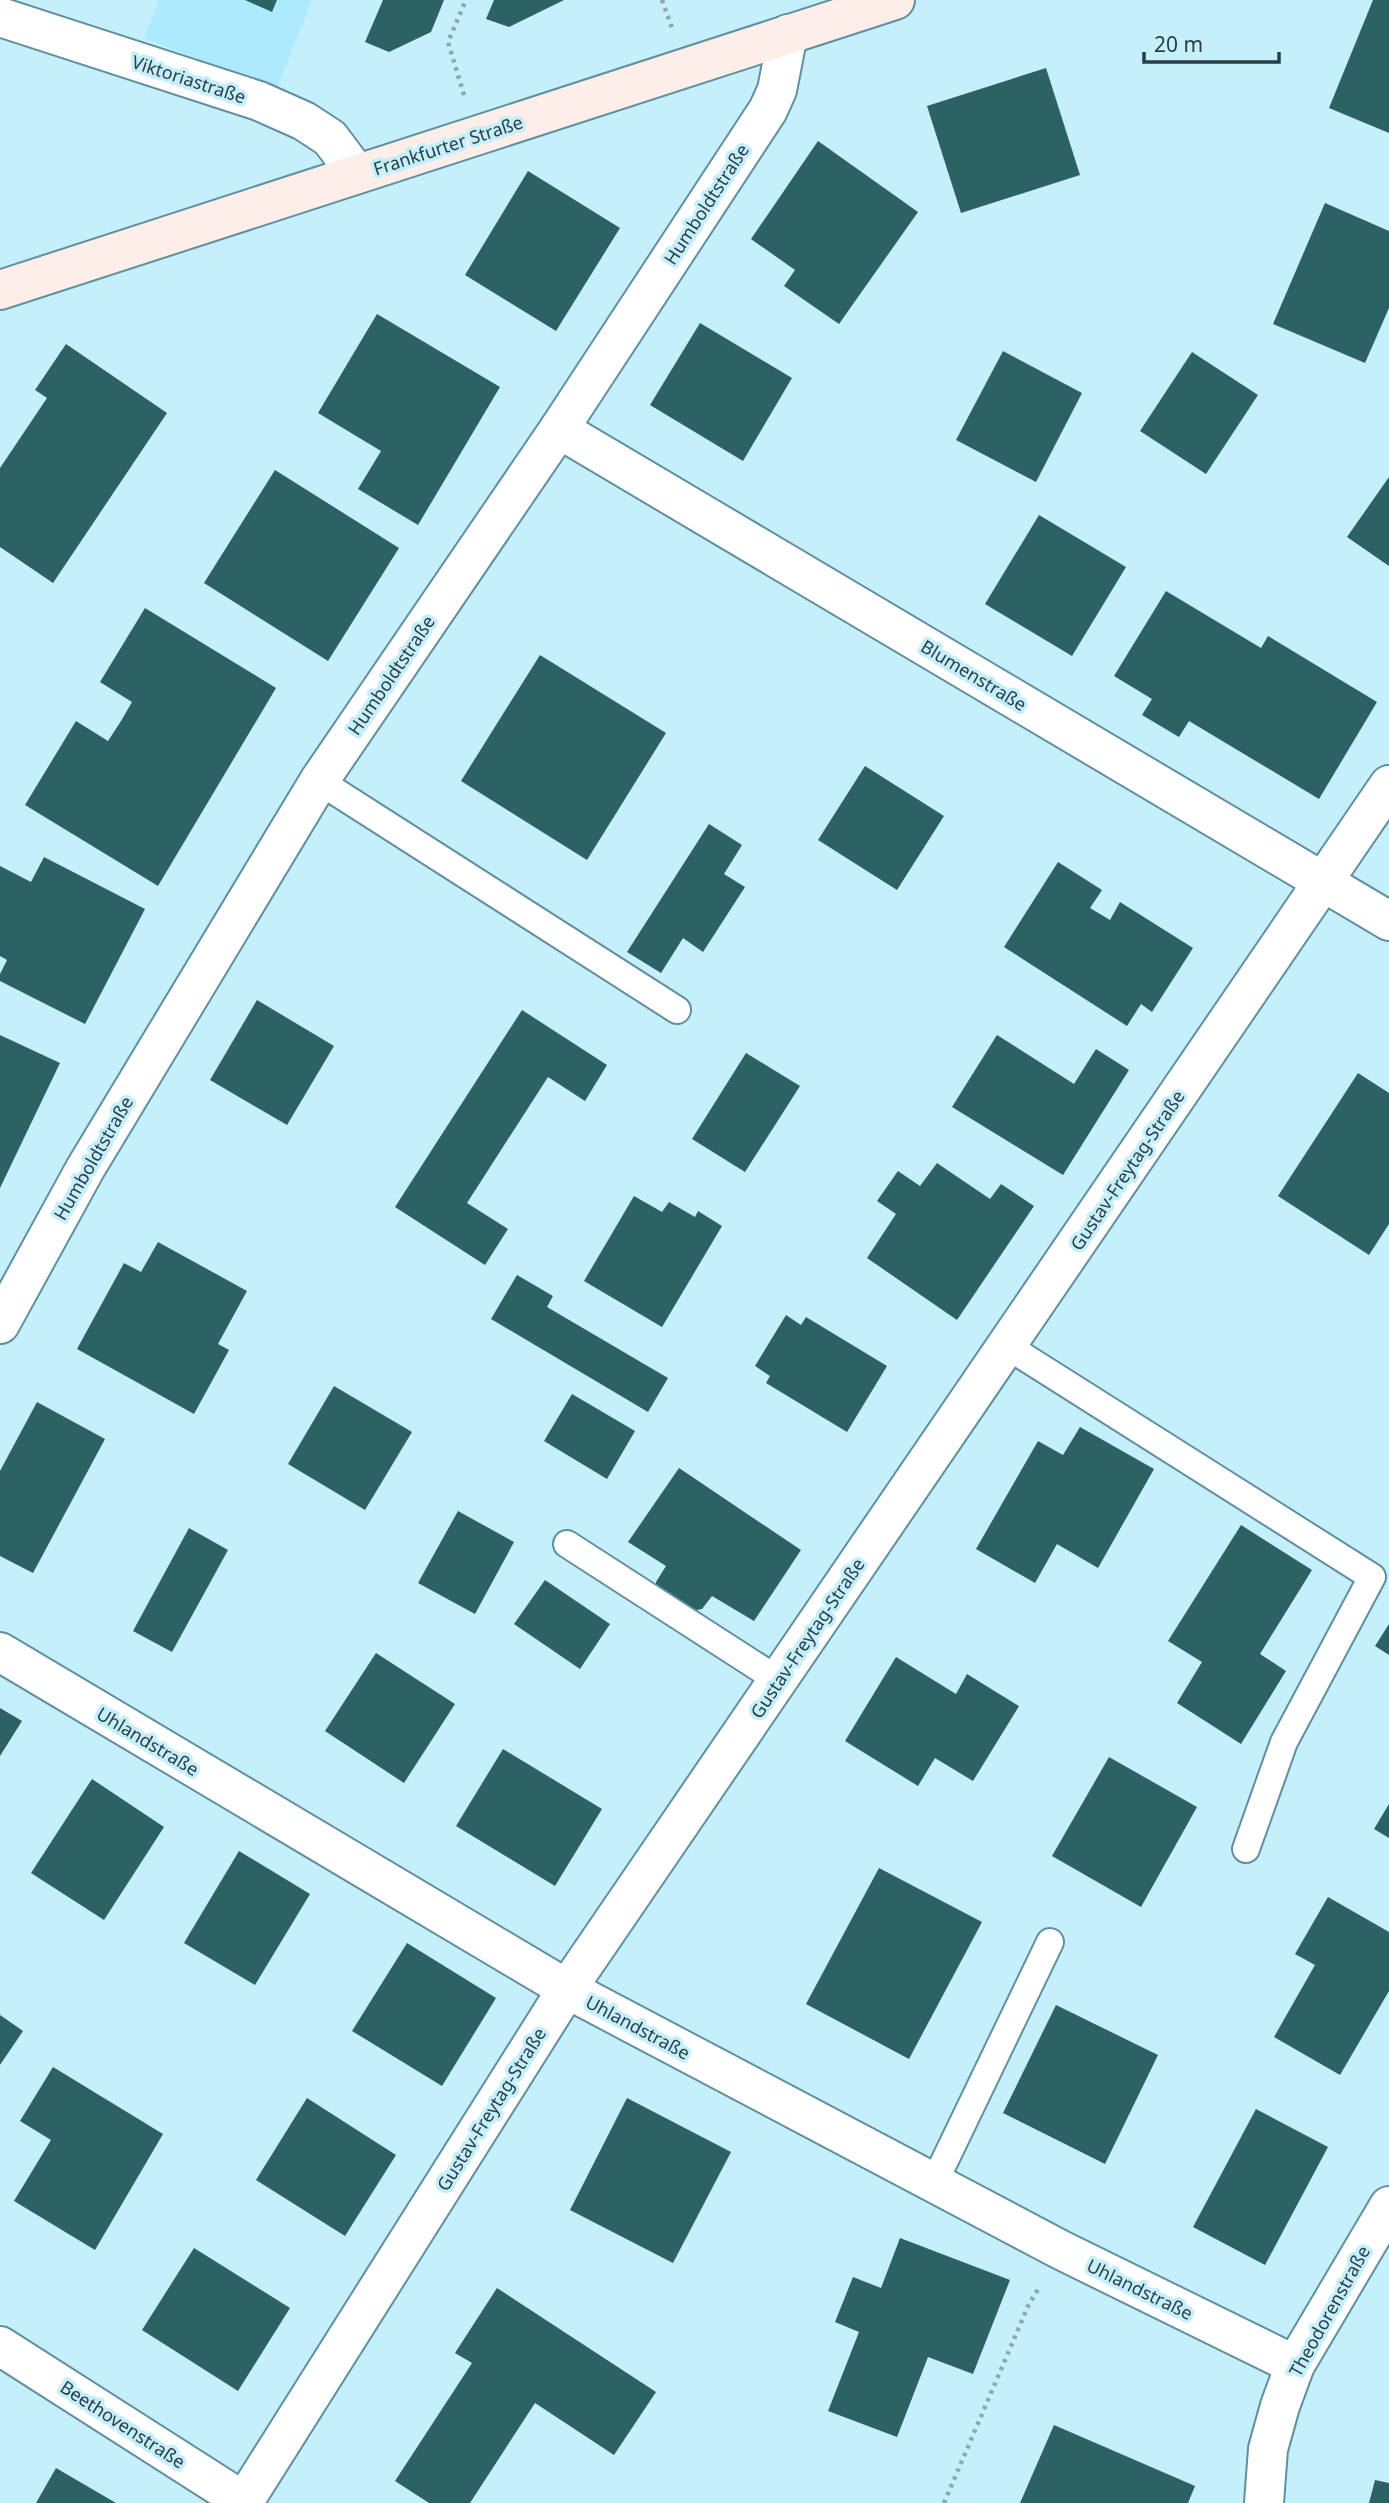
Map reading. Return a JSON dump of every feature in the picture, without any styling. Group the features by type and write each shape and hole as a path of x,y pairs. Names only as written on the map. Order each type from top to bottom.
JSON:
{"main road":[{"name":"Frankfurter Straße","path":"0,290 357,174 813,20 895,0"}],"street":[{"name":"Viktoriastraße","path":"0,17 258,101 304,121 330,138 357,174"},
{"name":"Humboldtstraße","path":"0,1324 85,1169 319,781 559,429 768,110 813,20"},
{"name":"Blumenstraße","path":"559,429 1389,921"},
{"name":"Gustav-Freytag-Straße","path":"244,2502 567,1989 1389,785"},
{"name":"Uhlandstraße","path":"0,1652 567,1989 1061,2250 1296,2365"},
{"name":"Theodorenstraße","path":"1264,2503 1268,2449 1280,2406 1296,2365 1389,2206"},
{"name":"Beethovenstraße","path":"0,2346 244,2502"}],"lane":[{"path":"319,781 677,1010"},
{"path":"1007,1346 1372,1577 1284,1742 1245,1849"},
{"path":"567,1544 778,1680"},
{"path":"934,2183 1050,1942"}],"path":[{"path":"465,96 448,42 466,0"},
{"path":"662,0 673,32"},
{"path":"944,2503 1029,2304"}],"shaded area":[{"path":"159,0 312,0 276,90 144,38"}],"building":[{"path":"245,0 277,0 272,12"},
{"path":"383,0 444,0 431,32 389,52 365,42"},
{"path":"494,0 564,0 509,27 486,19"},
{"path":"1373,0 1389,0 1389,133 1329,108"},
{"path":"1046,68 1080,175 961,213 927,106"},
{"path":"818,141 918,212 839,324 784,286 795,270 751,239"},
{"path":"528,171 620,228 556,331 465,275"},
{"path":"1325,203 1389,231 1389,308 1365,363 1273,324"},
{"path":"377,314 500,387 418,525 358,489 381,451 318,413"},
{"path":"700,323 792,378 743,461 650,405"},
{"path":"66,344 167,413 53,583 0,547 0,468 47,398 35,390"},
{"path":"1003,351 1082,393 1036,482 956,440"},
{"path":"1192,352 1258,395 1206,474 1140,431"},
{"path":"275,470 399,548 328,661 204,583"},
{"path":"1389,477 1389,566 1347,537"},
{"path":"1039,515 1126,567 1072,656 985,604"},
{"path":"1166,591 1261,648 1268,636 1377,702 1319,799 1189,721 1179,737 1142,715 1152,699 1114,676"},
{"path":"145,608 276,688 158,886 25,805 76,721 108,741 121,721 132,702 100,682"},
{"path":"540,655 666,733 587,860 461,781"},
{"path":"865,766 944,816 897,890 818,840"},
{"path":"709,824 742,845 724,874 745,887 703,952 683,938 661,973 627,952"},
{"path":"44,857 145,909 85,1024 0,981 0,974 7,960 0,956 0,866 31,882"},
{"path":"1058,862 1102,890 1090,908 1110,920 1120,902 1193,948 1152,1012 1141,1004 1127,1026 1004,947"},
{"path":"257,1000 334,1046 287,1125 210,1080"},
{"path":"522,1010 607,1065 585,1101 548,1077 467,1203 508,1229 485,1265 395,1207"},
{"path":"0,1035 60,1063 0,1188"},
{"path":"997,1035 1074,1084 1096,1049 1129,1070 1063,1175 952,1107"},
{"path":"746,1053 800,1086 745,1172 692,1139"},
{"path":"1358,1073 1389,1093 1389,1224 1369,1255 1278,1196"},
{"path":"937,1163 990,1199 1001,1184 1034,1206 957,1320 867,1258 896,1214 877,1201 898,1171 920,1186"},
{"path":"634,1196 662,1212 669,1202 695,1217 698,1211 722,1226 662,1327 584,1281"},
{"path":"158,1242 247,1291 218,1344 229,1350 194,1414 77,1349 124,1263 141,1272"},
{"path":"517,1275 553,1296 547,1307 668,1378 648,1412 491,1319"},
{"path":"786,1315 801,1325 806,1317 887,1366 847,1432 766,1383 770,1376 755,1366"},
{"path":"334,1386 412,1432 365,1510 288,1464"},
{"path":"572,1394 635,1431 607,1479 544,1441"},
{"path":"37,1402 105,1439 33,1573 0,1556 0,1471"},
{"path":"1080,1427 1154,1469 1098,1568 1057,1544 1035,1583 976,1549 1038,1441 1063,1455"},
{"path":"679,1468 801,1550 754,1621 712,1596 702,1609 687,1612 656,1594 656,1582 666,1566 628,1542"},
{"path":"458,1511 514,1542 475,1614 418,1583"},
{"path":"1241,1525 1312,1570 1260,1654 1286,1671 1241,1744 1177,1703 1202,1662 1168,1641"},
{"path":"189,1528 228,1550 172,1652 133,1631"},
{"path":"545,1580 610,1624 580,1669 514,1624"},
{"path":"1389,1624 1389,1655 1375,1646"},
{"path":"376,1653 455,1704 404,1783 325,1731"},
{"path":"896,1657 956,1694 967,1674 1019,1706 973,1781 935,1758 918,1786 845,1741"},
{"path":"0,1708 22,1721 0,1756"},
{"path":"503,1749 602,1809 555,1886 456,1826"},
{"path":"1109,1757 1197,1807 1141,1907 1052,1856"},
{"path":"92,1779 164,1827 104,1920 31,1873"},
{"path":"1389,1804 1389,1838 1374,1829"},
{"path":"239,1851 310,1894 255,1985 184,1943"},
{"path":"879,1868 982,1922 909,2059 806,2004"},
{"path":"1328,1897 1389,1932 1389,1991 1340,2075 1274,2037 1315,1965 1295,1954"},
{"path":"407,1943 496,1998 442,2086 352,2031"},
{"path":"1056,2005 1158,2055 1105,2164 1003,2113"},
{"path":"0,2015 23,2031 0,2065"},
{"path":"53,2067 163,2134 95,2250 14,2201 51,2140 20,2121"},
{"path":"307,2098 396,2155 345,2236 256,2180"},
{"path":"627,2098 731,2152 673,2263 570,2210"},
{"path":"1256,2109 1328,2147 1265,2265 1193,2227"},
{"path":"900,2238 1010,2280 973,2374 928,2357 897,2437 828,2411 859,2332 835,2322 853,2277 881,2288"},
{"path":"194,2248 290,2308 238,2391 142,2330"},
{"path":"497,2288 656,2392 614,2455 535,2403 470,2503 429,2503 395,2481 472,2363 455,2353"},
{"path":"1054,2425 1195,2486 1188,2503 1020,2503"},
{"path":"56,2468 116,2503 36,2503"},
{"path":"1375,2480 1389,2483 1389,2503 1369,2503"}]}
